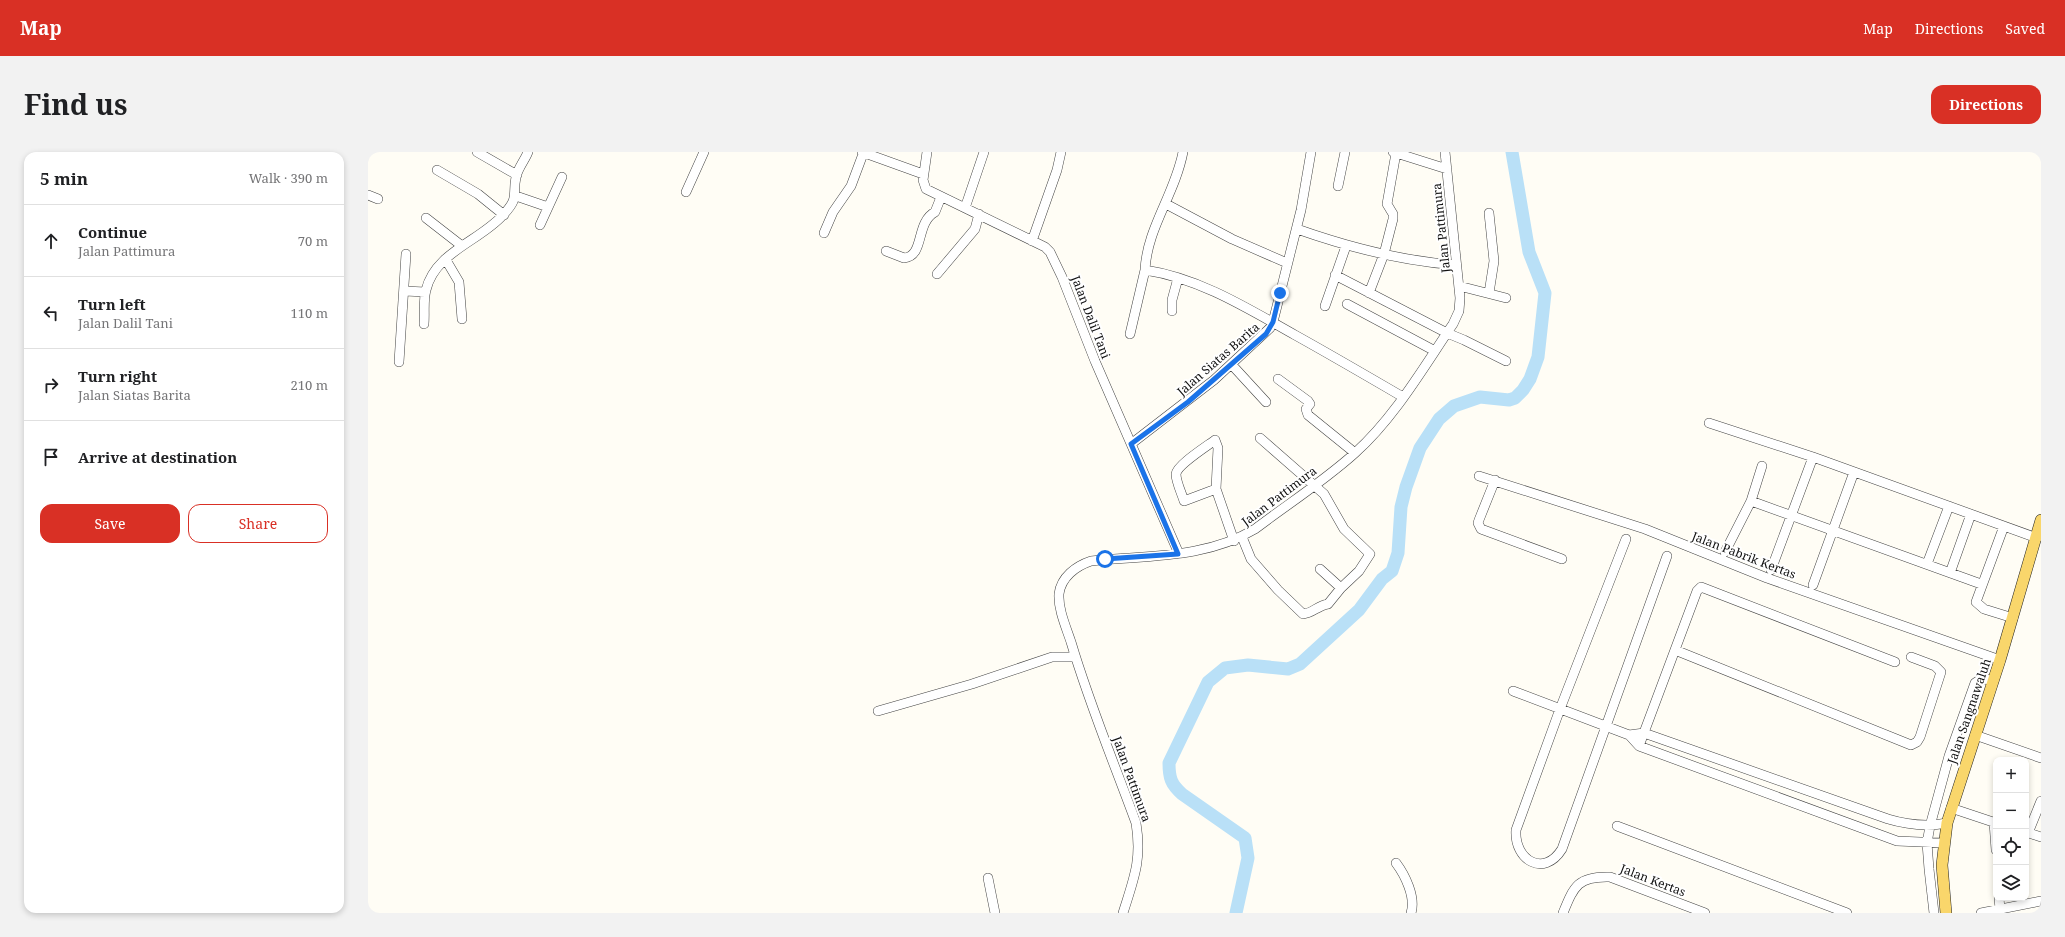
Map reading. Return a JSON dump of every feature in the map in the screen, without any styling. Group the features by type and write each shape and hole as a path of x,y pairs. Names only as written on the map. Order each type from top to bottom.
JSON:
{"main road":[{"name":"Jalan Sangnawaluh","path":"1946,913 1942,865 1947,823 1994,680 2037,538 2041,520"}],"street":[{"path":"477,152 517,175"},
{"path":"424,324 425,292 430,279 446,260 462,246 504,215 516,196 517,175 528,152"},
{"path":"686,192 704,152"},
{"path":"824,233 838,203 851,186 865,153 923,174 928,152"},
{"path":"965,208 984,152"},
{"path":"1032,241 1061,152"},
{"path":"1130,334 1148,244 1166,204 1183,152"},
{"name":"Jalan Siatas Barita","path":"1131,444 1188,402 1266,334 1273,322 1297,229 1311,152"},
{"path":"1338,186 1346,152"},
{"path":"1369,293 1384,254 1393,216 1388,204 1394,152 1447,169"},
{"name":"Jalan Pattimura","path":"1123,913 1139,858 1140,844 1136,823 1074,654 1060,603 1059,593 1062,584 1068,575 1077,567 1091,561 1201,551 1238,539 1256,529 1355,453 1378,429 1403,397 1447,333 1459,311 1459,286 1445,152"},
{"path":"437,170 478,194 504,215"},
{"name":"Jalan Dalil Tani","path":"923,174 924,185 926,188 941,197 1045,247 1053,257 1095,361 1178,554"},
{"path":"540,226 562,176"},
{"path":"368,195 378,199"},
{"path":"516,196 548,207"},
{"path":"886,251 904,258 913,253 921,238 921,230 925,220 928,215 935,212 941,197"},
{"path":"1166,204 1232,239 1287,263"},
{"path":"1489,213 1494,261 1489,293"},
{"path":"937,274 975,229 979,214"},
{"path":"426,218 462,246"},
{"path":"1297,229 1346,246 1412,261 1456,265"},
{"path":"1325,306 1346,246"},
{"path":"399,362 405,291 406,254"},
{"path":"446,260 459,282 462,319"},
{"path":"1144,270 1178,278 1205,287 1273,322 1403,397"},
{"path":"1335,275 1447,333 1506,361"},
{"path":"1172,311 1172,300 1178,278"},
{"path":"1459,286 1506,298"},
{"path":"405,291 425,292"},
{"path":"1347,304 1434,351"},
{"path":"1232,364 1266,402"},
{"path":"1278,379 1308,401 1310,404 1306,409 1308,415 1355,453"},
{"path":"1710,423 1813,457 2037,538"},
{"path":"1216,489 1184,501 1176,476 1177,471 1183,465 1215,440 1218,448 1216,489 1238,539 1251,559 1278,590 1303,614 1312,611 1320,605 1328,604 1341,588 1359,571 1370,554 1344,529 1324,494 1260,438"},
{"path":"1771,570 1813,457"},
{"path":"1725,552 1751,501 1762,466"},
{"path":"1813,586 1854,472"},
{"name":"Jalan Pabrik Kertas","path":"1479,476 1645,529 1767,578 2000,660"},
{"path":"1495,480 1478,523 1481,530 1562,559"},
{"path":"1751,501 1981,584"},
{"path":"1927,564 1949,506"},
{"path":"1950,573 1971,514"},
{"path":"2004,526 1981,584 1976,604 1984,609 2013,618"},
{"path":"1626,539 1558,708 1516,830 1515,840 1519,850 1524,857 1532,862 1549,863 1556,858 1562,849 1666,556"},
{"path":"1320,568 1341,588"},
{"path":"1639,746 1697,591 1701,587 1895,662"},
{"path":"1675,650 1911,745 1917,742 1920,737 1941,672 1935,666 1911,657"},
{"path":"878,711 972,684 1052,657 1074,654"},
{"path":"1934,913 1927,843 1930,826 1949,756 1975,682 1981,679 1994,680"},
{"path":"1512,691 1629,735 1639,746 1897,841 1944,843"},
{"path":"1629,735 1644,733 1904,824 1930,826 1947,823"},
{"path":"1975,735 2041,758"},
{"path":"1774,796 1780,780"},
{"path":"2029,829 2041,800"},
{"path":"1951,808 1993,821"},
{"path":"1617,826 1847,913"},
{"path":"2029,834 2041,837"},
{"path":"1396,863 1402,871 1408,886 1412,906 1411,913"},
{"name":"Jalan Kertas","path":"1563,913 1572,890 1580,881 1600,877 1610,877 1705,913"},
{"path":"988,878 995,913"},
{"path":"1999,901 2000,909"},
{"path":"1981,913 2000,909 2028,908 2041,901"}],"waterway":[{"path":"1236,913 1248,858 1245,838 1182,794 1171,780 1169,763 1208,682 1225,668 1248,665 1288,669 1300,664 1359,610 1382,579 1392,571 1398,553 1401,507 1406,487 1420,448 1439,419 1454,406 1480,397 1509,400 1515,398 1523,390 1530,379 1538,357 1545,293 1529,252 1512,152"}],"route":[{"path":"1105,559 1178,554 1131,444 1188,402 1266,334 1273,322 1280,293"}]}
